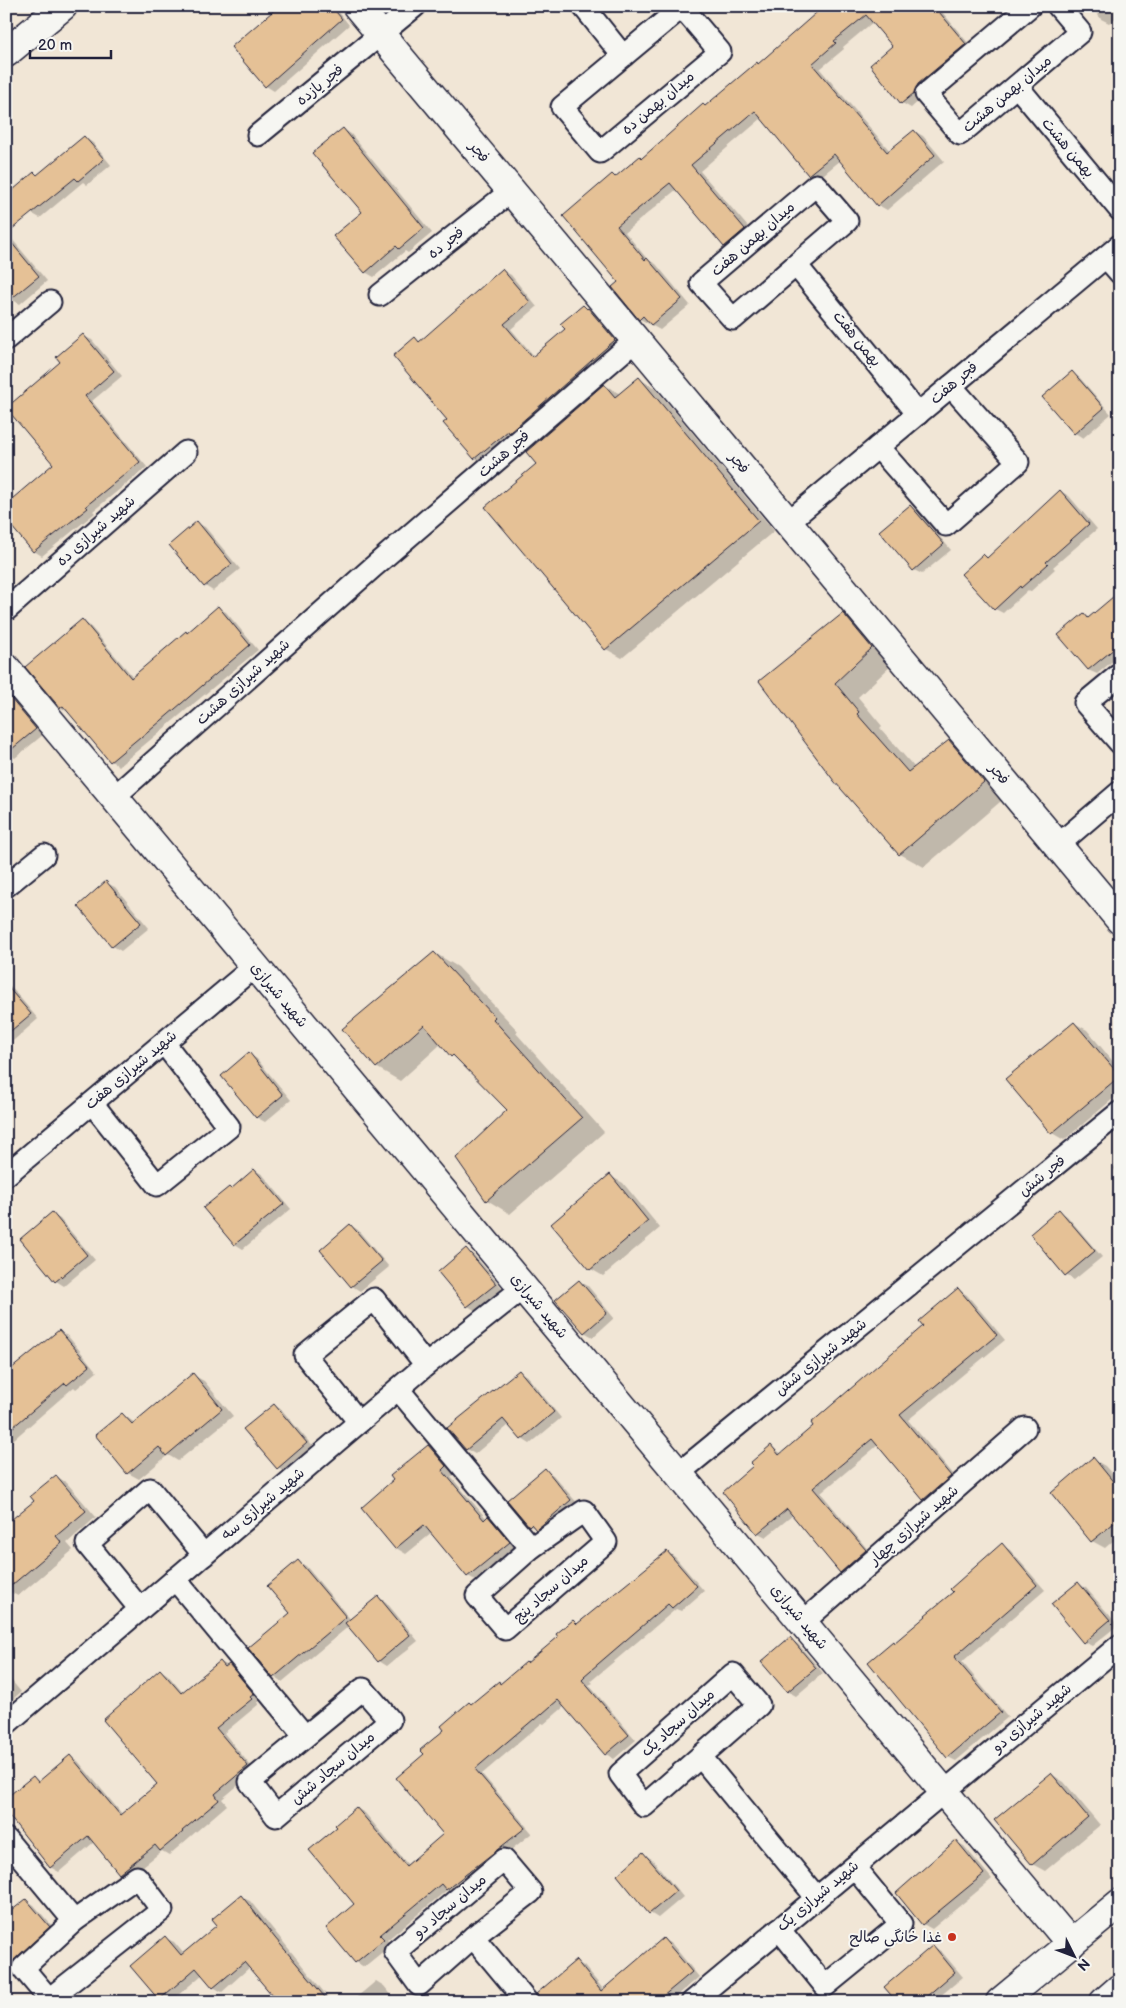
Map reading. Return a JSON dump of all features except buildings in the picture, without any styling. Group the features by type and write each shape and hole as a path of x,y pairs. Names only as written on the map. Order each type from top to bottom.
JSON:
{"street":[{"path":"6,53 63,6"},
{"name":"فجر","path":"357,6 1120,920"},
{"name":"فجر یازده","path":"258,135 415,6"},
{"path":"583,6 623,56"},
{"name":"میدان بهمن هشت","path":"1030,6 926,94 960,134 1080,32 1058,6"},
{"name":"میدان بهمن ده","path":"682,7 720,52 600,152 562,107 623,56 682,7"},
{"name":"بهمن هشت","path":"1017,86 1120,210"},
{"name":"میدان بهمن هفت","path":"816,185 847,221 796,265 732,319 701,283 816,185"},
{"name":"فجر ده","path":"380,295 512,190"},
{"path":"1113,251 1120,273"},
{"name":"فجر هفت","path":"788,522 1113,251"},
{"name":"بهمن هفت","path":"796,265 918,414"},
{"path":"6,339 50,302"},
{"name":"فجر هشت","path":"372,568 636,340"},
{"path":"878,447 946,524 1018,462 950,386"},
{"name":"شهید شیرازی ده","path":"6,610 186,452"},
{"name":"شهید شیرازی هشت","path":"114,797 372,568"},
{"name":"شهید شیرازی","path":"6,668 1072,1944"},
{"path":"1120,674 1085,702 1120,743"},
{"path":"1058,845 1120,792"},
{"path":"6,886 44,855"},
{"name":"شهید شیرازی هفت","path":"6,1175 255,966"},
{"path":"92,1103 157,1185 229,1127 164,1043"},
{"name":"فجر شش","path":"963,1241 1120,1112"},
{"name":"شهید شیرازی شش","path":"679,1473 963,1241"},
{"name":"شهید شیرازی سه","path":"6,1724 426,1365 524,1287"},
{"path":"359,1422 305,1356 374,1298 426,1365"},
{"path":"398,1389 531,1548"},
{"name":"شهید شیرازی چهار","path":"803,1622 1025,1428"},
{"path":"140,1609 87,1544 150,1489 204,1555"},
{"name":"میدان سجاد پنج","path":"584,1511 606,1542 505,1629 477,1596 531,1548 584,1511"},
{"path":"175,1579 304,1736"},
{"name":"شهید شیرازی دو","path":"945,1792 1120,1644"},
{"name":"میدان سجاد یک","path":"733,1674 758,1705 701,1758 644,1806 620,1774 733,1674"},
{"name":"میدان سجاد شش","path":"362,1689 390,1720 276,1816 250,1782 304,1736 362,1689"},
{"path":"701,1758 817,1898"},
{"name":"شهید شیرازی یک","path":"692,2002 945,1792"},
{"path":"6,1839 74,1921"},
{"name":"میدان سجاد دو","path":"504,1860 531,1892 474,1937 419,1985 395,1952 504,1860"},
{"path":"779,1929 826,1986 901,1924 854,1867"},
{"path":"137,1877 162,1910 49,1999 23,1968 74,1921 137,1877"},
{"path":"1000,2002 1120,1903"},
{"path":"474,1937 526,2002"},
{"path":"1104,2002 1120,1988"}],"place":[{"name":"غذا خانگی صالح","path":"952,1937"}]}
